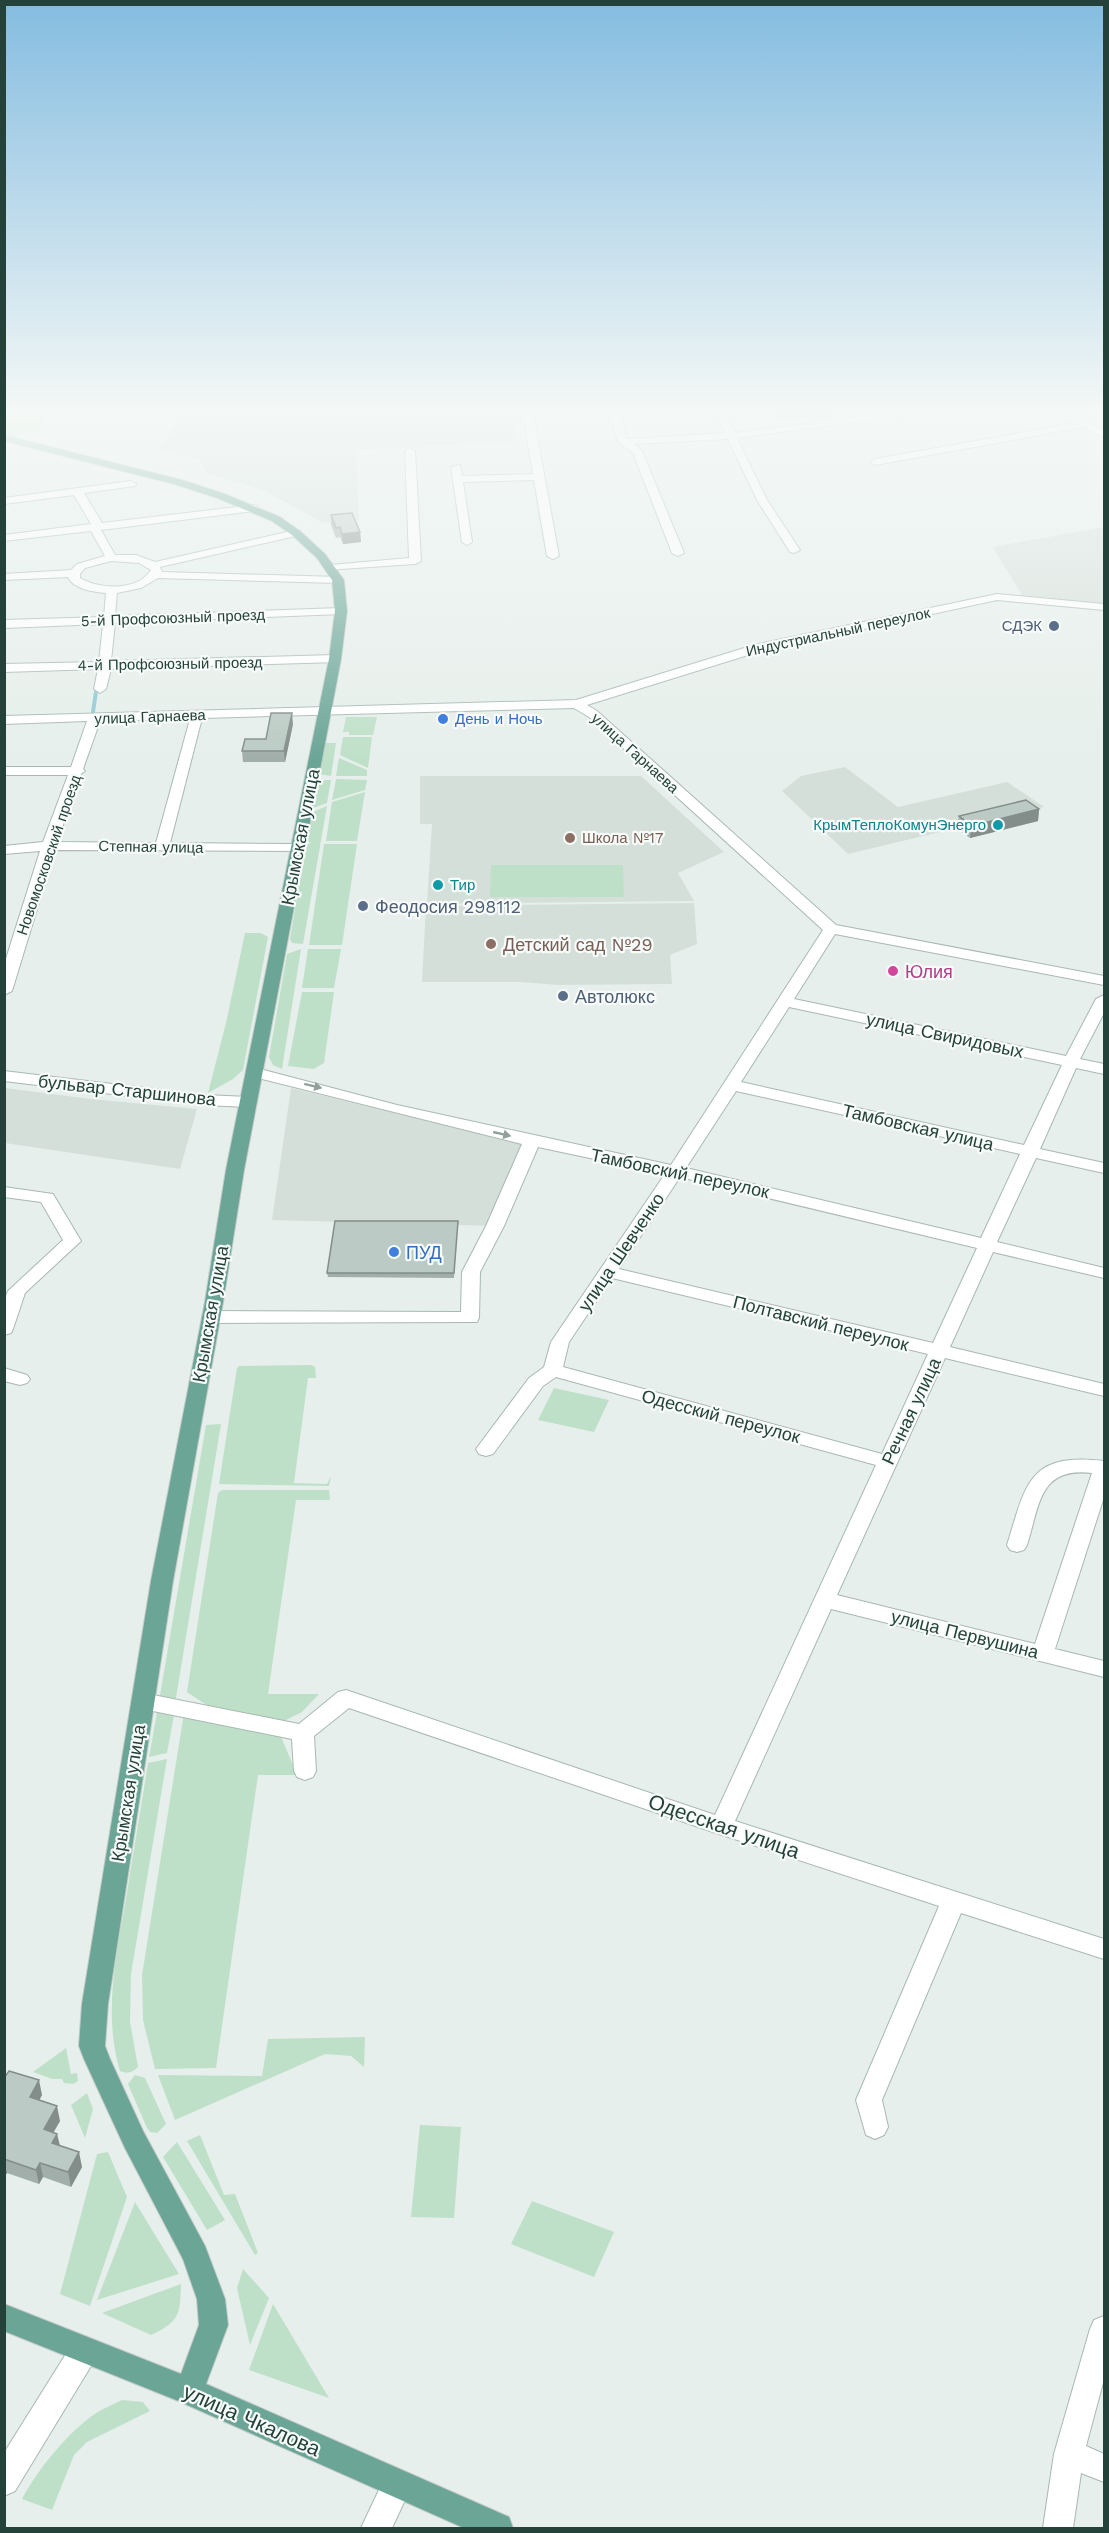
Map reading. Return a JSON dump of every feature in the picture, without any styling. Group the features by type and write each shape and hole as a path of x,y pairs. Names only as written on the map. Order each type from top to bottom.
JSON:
{"main road":[{"name":"Крымская улица","path":"188,2391 198,2369 214,2319 203,2271 139,2149 92,2046 94,2004 166,1558 249,1101 335,659 341,611 338,580 321,556 296,533 285,526"},
{"name":"улица Чкалова","path":"4,2317 188,2391 498,2529"}],"street":[{"path":"4,538 109,526"},
{"path":"330,568 415,561 413,526"},
{"path":"465,526 467,542"},
{"path":"547,526 553,556"},
{"path":"667,526 678,553"},
{"path":"779,526 794,550"},
{"path":"95,528 111,558"},
{"path":"74,573 74,579 82,585 112,589 139,585 155,570 296,533"},
{"path":"4,577 74,573 81,566 111,558 144,561 155,570 338,580"},
{"path":"100,689 111,620 112,589"},
{"name":"Индустриальный переулок","path":"577,704 758,648 997,597 1104,607"},
{"name":"5-й Профсоюзный проезд","path":"4,624 341,611"},
{"name":"4-й Профсоюзный проезд","path":"4,668 335,659"},
{"name":"улица Гарнаева","path":"4,720 577,704 593,714 831,929"},
{"path":"162,846 197,715"},
{"name":"Новомосковский проезд","path":"4,991 50,846 95,718"},
{"path":"4,771 78,771"},
{"name":"Степная улица","path":"4,850 50,846 297,848"},
{"path":"831,929 1104,980"},
{"name":"улица Шевченко","path":"553,1370 560,1342 676,1171 831,929"},
{"name":"Речная улица","path":"721,1826 1071,1062 1104,999"},
{"name":"улица Свиридовых","path":"785,1002 1104,1069"},
{"name":"Тамбовский переулок","path":"256,1073 532,1141 676,1171 1104,1273"},
{"name":"бульвар Старшинова","path":"4,1076 204,1100 249,1101"},
{"name":"Тамбовская улица","path":"732,1085 1104,1168"},
{"path":"211,1317 470,1318 471,1272 495,1226 532,1141"},
{"path":"4,1192 47,1198 72,1241 11,1290 4,1329"},
{"name":"Полтавский переулок","path":"608,1272 1104,1390"},
{"path":"486,1449 537,1382 553,1370"},
{"name":"Одесский переулок","path":"553,1370 888,1462"},
{"path":"1017,1545 1040,1480 1062,1465 1079,1464 1104,1468 1042,1654"},
{"name":"улица Первушина","path":"825,1600 1104,1669"},
{"name":"Одесская улица","path":"303,1733 346,1698 721,1826 1104,1949"},
{"path":"143,1701 303,1733 305,1771"},
{"path":"875,2127 869,2100 953,1902"},
{"path":"1058,2529 1069,2454 1104,2329"},
{"path":"4,2481 84,2351"},
{"path":"1069,2454 1104,2468"},
{"path":"376,2529 397,2485"}],"shaded area":[{"path":"1104,527 1104,604 1022,595 993,547"},
{"path":"845,767 898,807 1007,782 1044,807 848,854 782,791 801,776"},
{"name":"Школа №17","path":"420,776 641,776 724,852 678,873 694,901 427,904 432,824 420,824"},
{"path":"694,903 697,944 670,955 672,984 558,985 521,982 422,982 426,906"},
{"path":"5,1088 197,1109 180,1169 5,1143"},
{"path":"291,1088 523,1144 495,1226 272,1220"}],"green space":[{"path":"346,717 377,717 373,735 349,735 349,732 343,732"},
{"path":"343,737 372,737 368,768 340,755"},
{"path":"325,743 336,743 331,776 319,774"},
{"path":"339,758 367,770 367,776 336,776"},
{"path":"336,779 367,780 365,790 332,800"},
{"path":"331,780 327,803 313,808 317,783"},
{"path":"365,792 357,841 326,841 332,802"},
{"path":"327,806 303,944 292,943 290,939 306,845 311,843 307,841 313,812"},
{"path":"324,844 357,844 342,945 309,945"},
{"path":"491,865 623,865 624,897 490,897"},
{"path":"245,933 261,933 268,937 243,1070 233,1079 208,1093 226,1023"},
{"path":"301,949 282,1069 273,1065 269,1057 287,954"},
{"path":"308,949 341,949 334,988 302,988"},
{"path":"302,992 334,992 324,1063 314,1069 288,1066"},
{"path":"311,1365 315,1367 316,1378 308,1378 294,1483 327,1484 331,1476 329,1486 219,1484 237,1368 239,1366"},
{"path":"554,1388 609,1400 594,1432 538,1420"},
{"path":"221,1424 175,1704 159,1701 206,1425"},
{"path":"222,1490 329,1490 330,1500 296,1500 268,1694 319,1694 302,1712 282,1722 247,1717 208,1706 187,1692 218,1493"},
{"path":"158,1707 175,1710 167,1753 149,1757"},
{"path":"184,1713 280,1734 297,1775 258,1775 216,2068 155,2069 143,2020 142,1975"},
{"path":"167,1759 131,1974 130,2022 138,2067 132,2072 125,2072 120,2071 112,2029 115,1964 148,1763"},
{"path":"365,2037 364,2067 351,2056 325,2054 175,2120 158,2075 262,2076 268,2039"},
{"path":"66,2048 71,2074 77,2073 78,2081 73,2084 64,2083 62,2079 52,2079 33,2072"},
{"path":"135,2075 145,2078 166,2124 157,2133 150,2132 147,2128 128,2084"},
{"path":"87,2093 93,2109 85,2138 71,2105"},
{"path":"420,2125 461,2127 454,2218 411,2217"},
{"path":"200,2135 224,2195 235,2194 258,2253 255,2255 187,2141"},
{"path":"177,2142 225,2220 207,2230 163,2157"},
{"path":"108,2152 127,2197 90,2306 60,2294 97,2154"},
{"path":"532,2201 614,2232 594,2277 511,2244"},
{"path":"135,2202 179,2274 97,2300"},
{"path":"243,2269 269,2298 250,2345 237,2288"},
{"path":"181,2284 179,2310 176,2316 168,2325 151,2335 102,2313"},
{"path":"273,2304 329,2398 249,2370"},
{"path":"122,2400 143,2402 150,2411 87,2442 74,2455 52,2510 22,2499 45,2464 75,2430 96,2413"}],"building":[{"path":"335,526 358,526 360,532 342,534 340,527"},
{"path":"271,713 292,713 284,751 242,751 245,739 266,739"},
{"path":"1026,800 1039,809 972,826 959,816"},
{"name":"ПУД","path":"335,1221 458,1221 454,1273 327,1273"},
{"path":"9,2071 39,2080 30,2097 57,2106 44,2129 57,2134 52,2143 79,2152 68,2172 40,2163 36,2170 4,2159 4,2078"}],"waterway":[{"path":"93,712 97,685"}],"place":[{"name":"СДЭК","path":"1054,626"},
{"name":"День и Ночь","path":"443,719"},
{"name":"КрымТеплоКомунЭнерго","path":"998,825"},
{"name":"Школа №17","path":"570,838"},
{"name":"Тир","path":"438,885"},
{"name":"Феодосия 298112","path":"363,906"},
{"name":"Детский сад №29","path":"491,944"},
{"name":"Юлия","path":"893,971"},
{"name":"Автолюкс","path":"563,996"},
{"name":"ПУД","path":"394,1252"}]}
